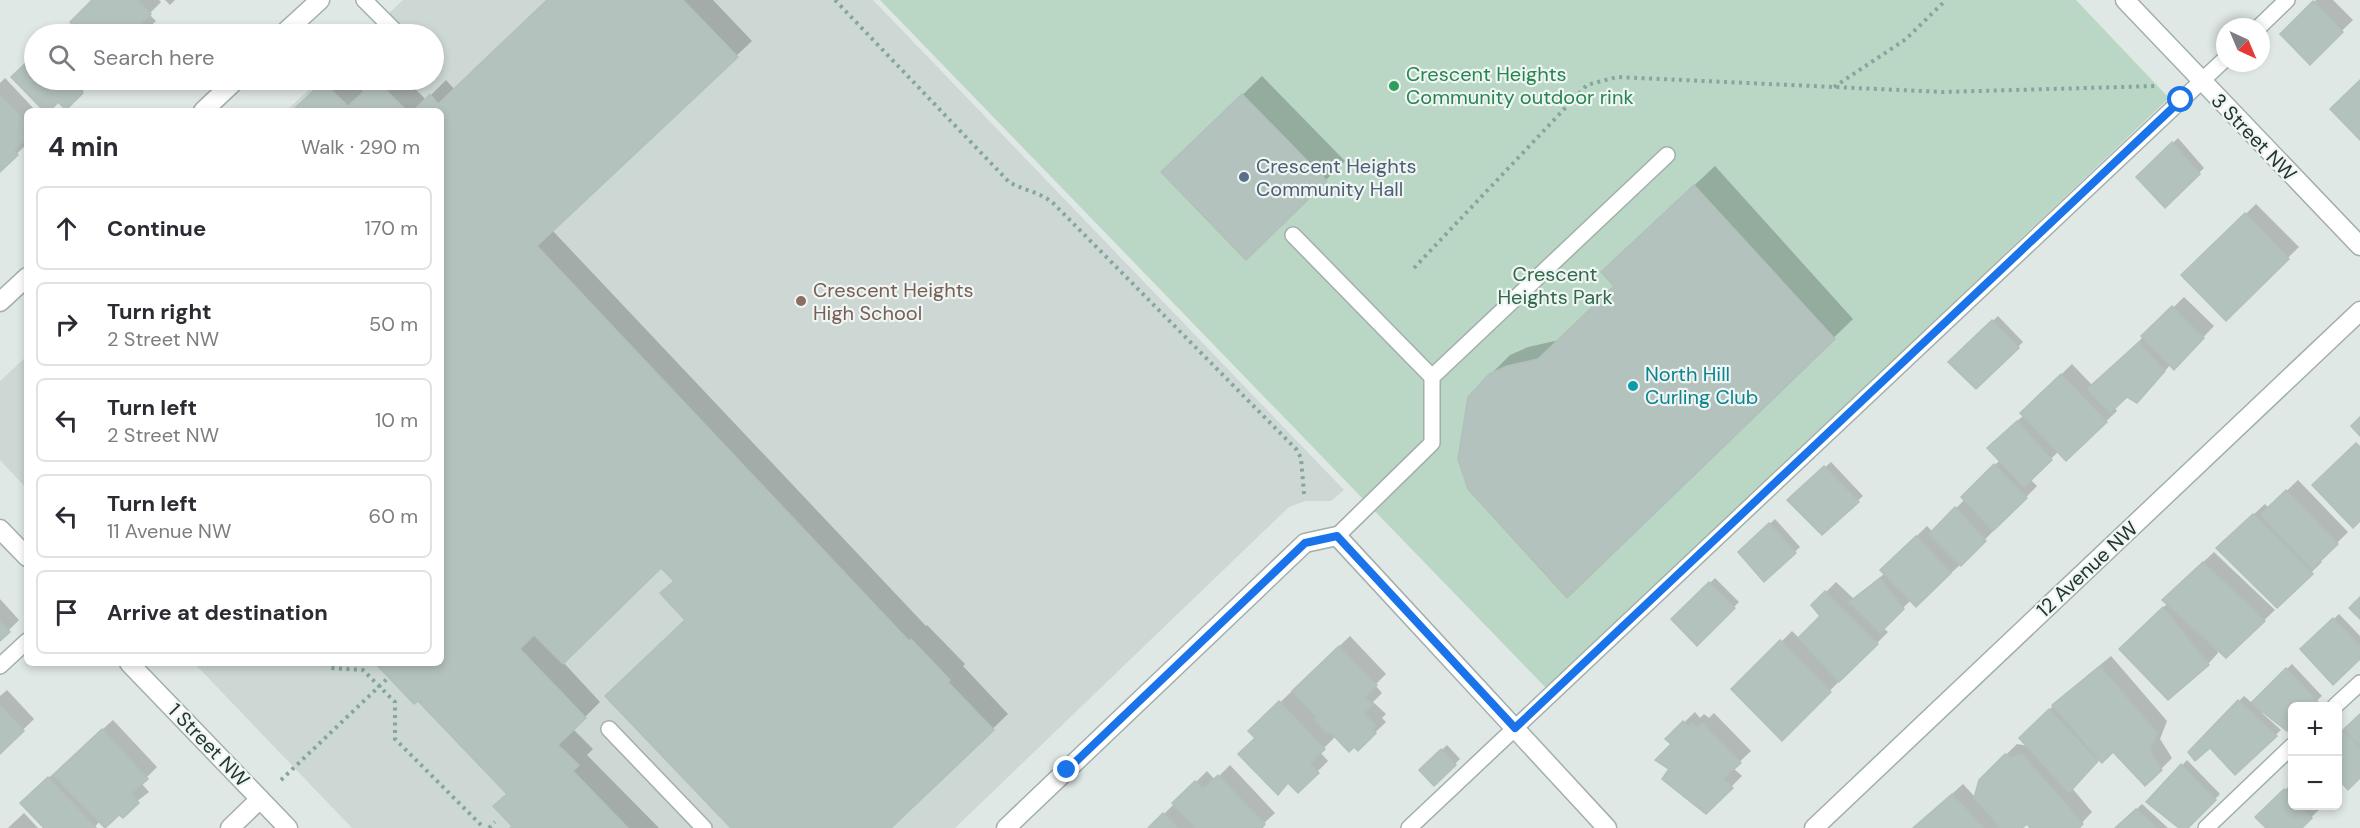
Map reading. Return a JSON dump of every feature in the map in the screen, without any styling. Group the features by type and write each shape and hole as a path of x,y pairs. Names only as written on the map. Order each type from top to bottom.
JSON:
{"street":[{"path":"295,24 320,0"},
{"name":"3 Street NW","path":"2125,0 2360,246"},
{"path":"205,108 225,90"},
{"path":"0,302 24,280"},
{"name":"12 Avenue NW","path":"1814,828 2360,311"},
{"path":"0,528 24,554"},
{"path":"1006,828 1305,543 1337,536 1607,828"},
{"name":"1 Street NW","path":"132,666 288,828"},
{"path":"230,828 260,800"}],"lane":[{"path":"364,0 388,24"},
{"path":"2268,18 2287,0"},
{"path":"1409,828 2216,67"},
{"path":"1432,377 1667,155"},
{"path":"1293,234 1432,377 1432,443 1337,536"},
{"path":"0,666 24,644"},
{"path":"2339,702 2360,682"},
{"path":"609,729 704,828"},
{"path":"2206,828 2288,750"}],"path":[{"path":"835,0 1009,182 1023,190 1044,196 1053,203 1296,449 1301,458 1304,494"},
{"path":"1833,87 1906,39 1946,0"},
{"path":"1414,268 1587,85 1617,77 1943,92 2166,85 2181,100"},
{"path":"329,666 363,670 380,686 395,702 395,739 484,828"},
{"path":"260,800 389,678"},
{"path":"489,828 495,822"}],"shaded area":[{"name":"Crescent Heights High School","path":"403,0 873,0 1344,490 1331,501 1305,501 1289,507 955,828 352,828 197,666 444,666 444,108 289,108 308,90 444,90 444,24 378,24"},
{"path":"24,359 24,486 0,460 0,381"}],"green space":[{"name":"Crescent Heights Park","path":"880,0 2076,0 2169,98 1547,689"}],"building":[{"path":"92,0 138,0 151,14 140,24 72,24 70,22"},
{"path":"547,0 683,0 738,57 537,246 909,641 911,639 950,680 948,682 994,730 891,828 731,828 605,696 685,620 660,593 674,581 661,568 563,664 534,635 520,649 586,718 558,745 579,765 573,771 628,828 510,828 512,826 493,806 507,794 418,701 414,704 378,666 444,666 444,108 416,108 430,94 438,104"},
{"path":"2313,1 2343,32 2310,65 2280,34"},
{"path":"24,65 24,90 80,90 83,93 68,108 64,108 58,102 53,108 41,108 11,77"},
{"path":"2360,80 2360,140 2330,109"},
{"path":"314,90 331,90 348,106 365,90 386,90 404,108 295,108"},
{"name":"Crescent Heights Community Hall","path":"1242,94 1327,181 1246,260 1161,172"},
{"path":"0,95 24,120 24,141 14,150 18,155 0,172"},
{"path":"2172,142 2200,174 2165,208 2136,177"},
{"name":"North Hill Curling Club","path":"1694,185 1835,339 1567,598 1468,489 1458,459 1468,397 1489,374 1507,366 1538,359 1614,286 1601,272"},
{"path":"2245,213 2289,259 2226,321 2181,275"},
{"path":"2172,306 2204,338 2174,370 2141,336"},
{"path":"1992,320 2019,348 1976,389 1948,362"},
{"path":"2139,342 2165,371 2137,403 2127,397 2110,413 2087,389"},
{"path":"2061,374 2107,422 2066,461 2020,413"},
{"path":"2360,417 2360,436 2351,426"},
{"path":"2017,421 2052,460 2024,487 1987,448"},
{"path":"2356,443 2360,447 2360,521 2353,528 2312,485"},
{"path":"1994,464 2027,498 1993,531 1961,497"},
{"path":"1824,466 1859,502 1822,535 1787,500"},
{"path":"2286,490 2338,544 2312,569 2260,515"},
{"path":"1955,507 1986,541 1961,566 1929,534"},
{"path":"2253,514 2313,574 2277,608 2216,548"},
{"path":"1769,523 1796,553 1764,582 1738,552"},
{"path":"1916,536 1951,573 1916,607 1880,570"},
{"path":"2203,562 2265,621 2226,658 2162,600"},
{"path":"1880,578 1904,609 1880,633 1849,602"},
{"path":"1709,582 1735,608 1697,646 1671,619"},
{"path":"1825,591 1878,644 1839,682 1798,638 1820,616 1811,605"},
{"path":"2360,597 2360,619 2349,608"},
{"path":"2163,607 2209,665 2168,700 2119,649"},
{"path":"2333,618 2360,646 2360,659 2333,685 2300,649"},
{"path":"0,621 10,632 0,641"},
{"path":"1780,640 1831,692 1782,741 1731,689"},
{"path":"1339,646 1377,685 1365,697 1373,705 1364,713 1376,726 1372,730 1376,733 1358,751 1354,747 1349,752 1330,732 1328,734 1314,719 1316,716 1292,691"},
{"path":"2100,666 2157,733 2150,750 2162,770 2145,786 2113,752 2102,763 2052,705"},
{"path":"2286,668 2318,702 2288,702 2287,731 2251,703"},
{"path":"2238,700 2277,736 2235,775 2210,748 2195,761 2188,752"},
{"path":"1279,701 1325,749 1310,764 1319,773 1298,793 1288,783 1278,795 1238,754 1255,738 1248,731"},
{"path":"0,705 24,731 0,754"},
{"path":"2049,709 2098,761 2069,793 2019,738"},
{"path":"2360,714 2360,745 2344,729"},
{"path":"1683,721 1688,727 1693,723 1697,728 1702,723 1741,763 1723,779 1733,788 1706,814 1662,779 1669,769 1655,760 1671,744 1665,739"},
{"path":"102,729 148,779 131,794 139,803 123,818 119,815 105,828 53,775"},
{"path":"2342,731 2360,748 2360,778 2348,790 2342,783"},
{"path":"1441,749 1456,765 1434,786 1419,770"},
{"path":"2005,754 2010,757 2023,755 2083,824 2079,828 2030,828 2027,824 2022,828 2001,828 1974,798 1979,780"},
{"path":"2181,764 2216,800 2188,828 2179,828 2146,802"},
{"path":"1218,775 1265,824 1262,828 1196,828 1172,803 1195,781 1203,789"},
{"path":"48,777 96,828 44,828 20,803"},
{"path":"2284,789 2288,794 2288,810 2304,810 2312,818 2302,828 2266,828 2255,817"},
{"path":"1952,794 1984,828 1913,828"},
{"path":"2136,809 2158,828 2115,828"},
{"path":"1163,813 1178,828 1148,828"}],"place":[{"name":"Crescent Heights Community outdoor rink","path":"1394,86"},
{"name":"Crescent Heights Community Hall","path":"1244,177"},
{"name":"Crescent Heights High School","path":"801,301"},
{"name":"North Hill Curling Club","path":"1633,386"}],"route":[{"path":"1067,770 1305,543 1337,536 1515,728 2181,100"}]}
